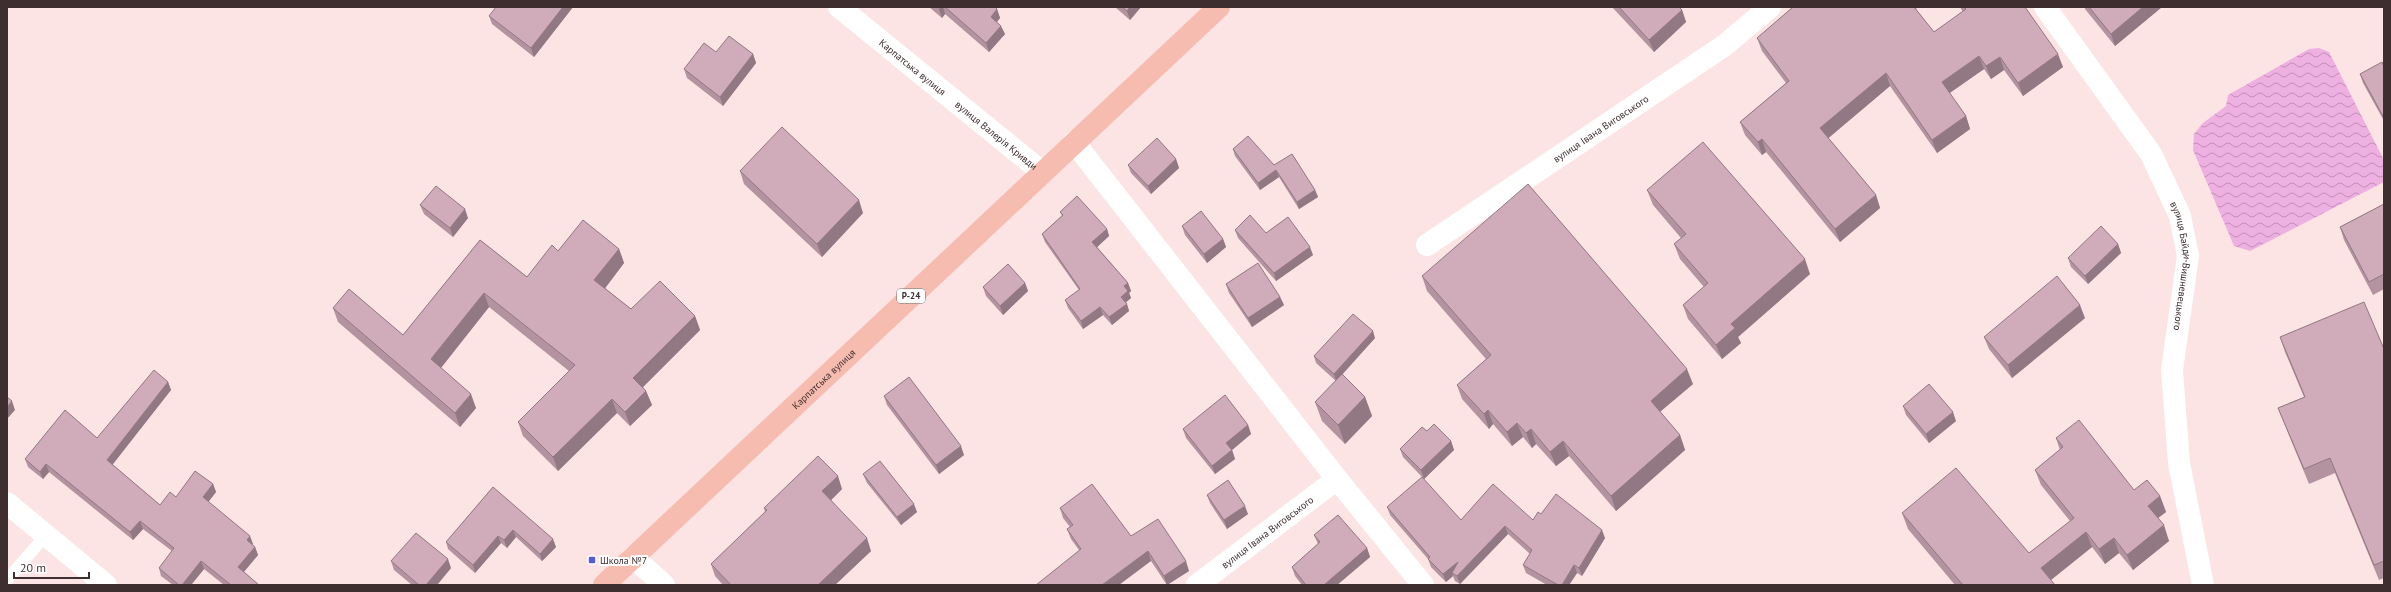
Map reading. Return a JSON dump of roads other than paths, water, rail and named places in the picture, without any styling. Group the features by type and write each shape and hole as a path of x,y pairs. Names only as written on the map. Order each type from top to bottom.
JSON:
{"main road":[{"name":"Карпатська вулиця","path":"604,585 1218,7"}],"street":[{"name":"вулиця Валерія Кривди","path":"839,7 1042,172"},
{"name":"вулиця Івана Виговського","path":"1427,245 1725,45 1770,7"},
{"name":"вулиця Байди-Вишневецького","path":"2045,7 2151,154 2180,216 2188,256 2172,370 2179,463 2203,585"},
{"path":"1074,142 1337,479 1423,585"},
{"name":"вулиця Івана Виговського","path":"1197,585 1337,479"},
{"path":"7,503 106,585"},
{"path":"633,557 664,585"}],"lane":[{"path":"7,580 45,536"}],"water":[{"path":"2319,48 2329,52 2384,160 2384,182 2250,251 2234,246 2193,150 2194,134 2203,123 2226,106 2228,95 2309,49"}],"place":[{"name":"Школа №7","path":"592,560"}]}
